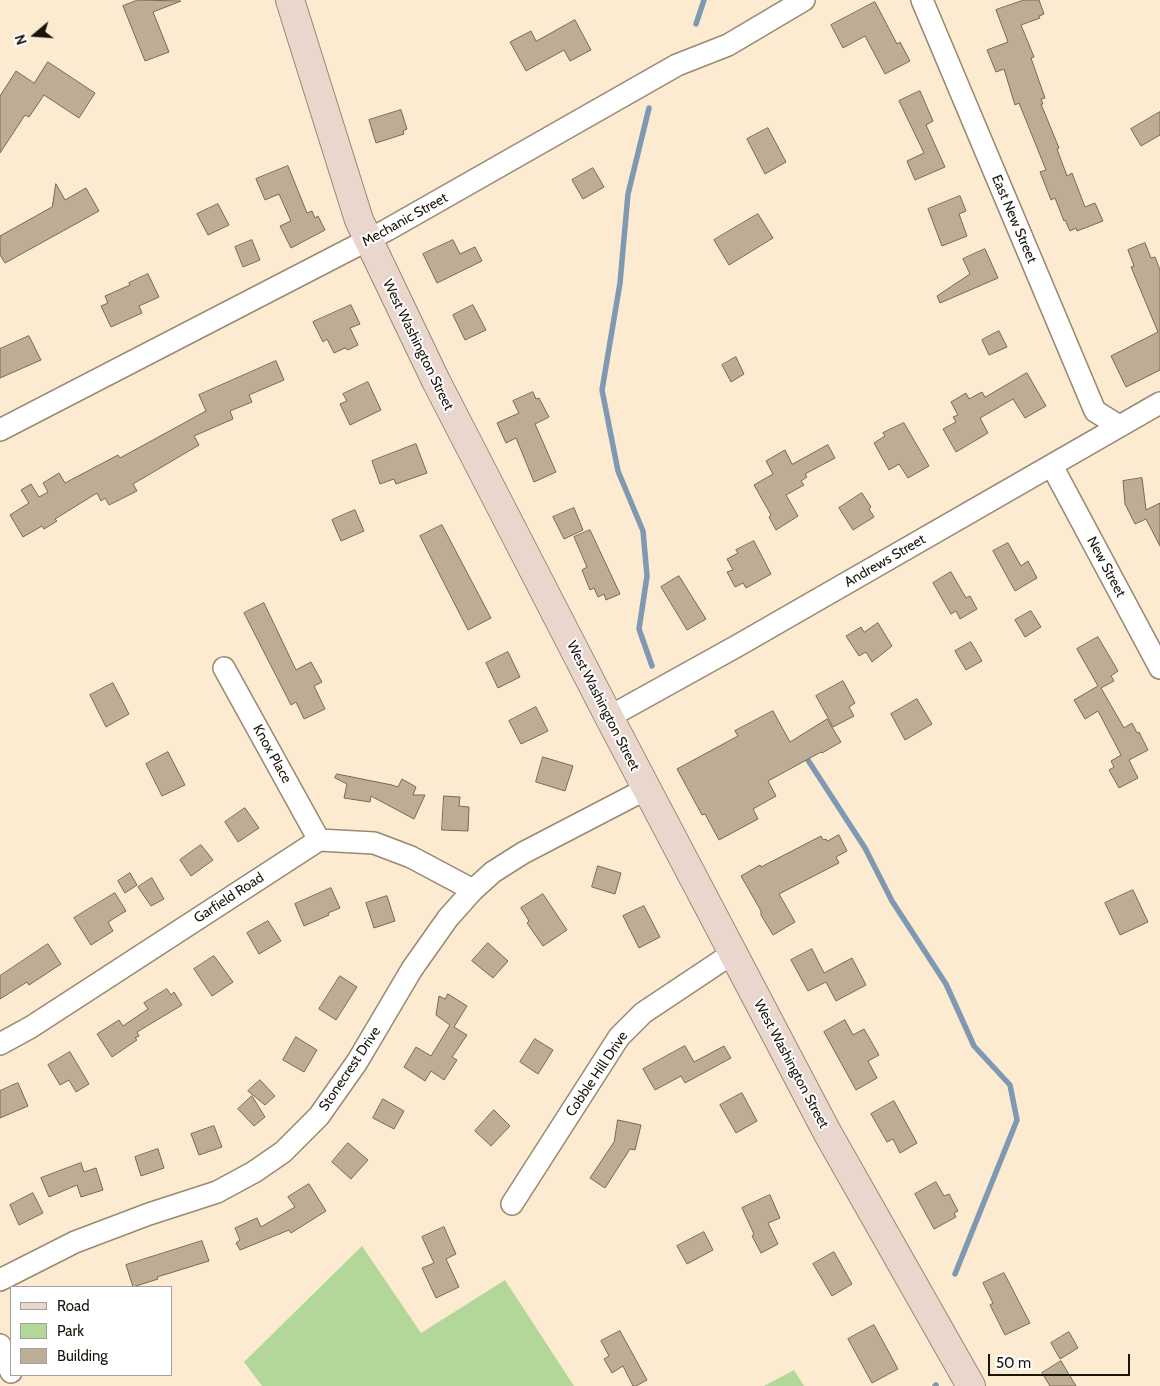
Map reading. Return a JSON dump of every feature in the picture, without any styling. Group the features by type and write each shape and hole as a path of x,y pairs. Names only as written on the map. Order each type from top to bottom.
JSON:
{"main road":[{"name":"West Washington Street","path":"290,0 356,211 436,381 646,789 827,1132 971,1386"}],"street":[{"name":"Mechanic Street","path":"0,430 368,240 677,65 728,44 804,0"},
{"name":"East New Street","path":"922,0 1095,411 1119,426"},
{"name":"Andrews Street","path":"609,717 1160,403"},
{"name":"New Street","path":"1052,466 1160,668"},
{"name":"Knox Place","path":"224,668 319,840"},
{"name":"Stonecrest Drive","path":"0,1280 75,1242 149,1214 217,1192 254,1172 283,1152 319,1116 357,1062 412,970 448,918 473,890 493,872 524,853 646,789"},
{"path":"319,840 374,843 411,857 473,890"},
{"name":"Garfield Road","path":"0,1044 31,1027 319,840"},
{"name":"Cobble Hill Drive","path":"512,1204 619,1037 643,1013 733,954"},
{"path":"0,1344 10,1369"}],"green space":[{"path":"362,1246 421,1333 505,1280 574,1386 262,1386 244,1362"},
{"path":"794,1370 804,1386 764,1386"}],"building":[{"path":"138,0 181,1 153,12 169,52 145,61 123,6"},
{"path":"1024,0 1039,0 1044,14 1039,16 1040,18 1021,25 1034,57 1031,58 1045,98 1041,99 1043,104 1041,104 1059,148 1057,149 1067,176 1072,173 1085,207 1095,203 1103,221 1077,231 1076,228 1070,231 1055,198 1051,200 1040,172 1046,170 1019,103 1015,105 1004,69 996,72 987,50 1008,42 996,10"},
{"path":"875,2 897,44 900,42 910,61 885,74 865,36 843,48 831,25"},
{"path":"575,20 591,50 570,61 564,50 526,71 510,42 531,31 536,41"},
{"path":"48,62 95,93 79,118 44,95 29,117 25,115 0,153 0,96 16,71 34,83"},
{"path":"920,91 933,121 926,125 945,167 915,180 907,161 924,153 899,101"},
{"path":"401,110 407,129 403,131 404,134 376,143 369,120"},
{"path":"1160,112 1160,135 1141,146 1131,129"},
{"path":"768,128 786,162 765,174 747,139"},
{"path":"288,166 307,213 312,211 315,218 318,216 325,230 291,248 280,226 291,221 279,194 265,200 256,179"},
{"path":"593,168 604,187 583,199 572,180"},
{"path":"56,184 65,200 86,188 99,211 5,263 0,255 0,236 52,207"},
{"path":"960,196 966,211 959,214 967,236 942,246 928,209"},
{"path":"218,204 229,225 208,235 197,214"},
{"path":"758,214 773,238 729,265 714,240"},
{"path":"252,240 260,260 243,267 235,247"},
{"path":"453,240 460,254 475,247 482,261 437,283 423,254"},
{"path":"1145,243 1151,258 1155,257 1160,270 1160,370 1126,387 1111,356 1158,332 1131,267 1134,266 1128,250"},
{"path":"985,249 998,278 940,303 937,296 970,274 963,259"},
{"path":"148,274 159,297 139,306 142,313 111,327 101,306 108,303 105,296 130,285 129,283"},
{"path":"351,305 360,324 350,328 358,345 348,350 345,348 334,353 327,339 323,342 313,322"},
{"path":"473,305 486,330 465,340 453,315"},
{"path":"999,331 1007,347 989,355 982,340"},
{"path":"29,336 41,360 0,378 0,349"},
{"path":"736,357 744,374 731,382 722,365"},
{"path":"276,361 284,380 249,395 252,402 230,411 233,419 194,436 199,445 133,484 137,491 109,505 105,498 101,501 97,493 55,519 57,521 44,529 42,526 23,537 10,515 29,503 21,490 31,484 39,497 48,492 43,483 59,473 65,483 118,455 120,458 206,411 199,395"},
{"path":"1027,373 1046,406 1025,418 1013,399 980,418 988,433 956,452 943,429 956,422 953,417 958,415 951,402 966,393 969,399 982,392 985,397"},
{"path":"368,382 381,410 350,425 340,404 347,401 343,394"},
{"path":"533,392 536,399 539,398 549,417 535,424 556,472 534,482 516,438 506,443 497,423 519,413 513,401"},
{"path":"904,423 929,466 908,478 899,464 889,470 874,443 885,436 883,433"},
{"path":"416,444 427,473 396,484 394,479 380,484 372,461"},
{"path":"828,445 835,458 805,474 807,477 801,481 804,485 786,495 798,516 776,530 769,517 771,515 754,485 773,474 766,461 785,450 792,464"},
{"path":"1142,478 1146,510 1160,503 1160,546 1146,519 1135,524 1125,504 1123,481"},
{"path":"862,493 871,507 869,509 874,517 853,530 839,508"},
{"path":"574,508 583,530 564,539 553,517"},
{"path":"355,510 364,531 341,541 332,520"},
{"path":"442,525 491,618 468,630 420,536"},
{"path":"590,530 620,594 606,600 604,594 598,597 594,588 590,590 582,570 587,567 574,537"},
{"path":"754,541 771,574 746,588 743,583 735,587 727,572 733,570 727,559 738,553 736,550"},
{"path":"1008,543 1021,566 1028,561 1037,578 1015,591 993,551"},
{"path":"951,572 966,598 970,596 977,609 960,619 956,611 951,614 933,583"},
{"path":"679,576 706,619 687,630 661,587"},
{"path":"264,603 296,670 311,662 322,682 314,686 325,709 304,719 296,702 291,705 244,613"},
{"path":"1031,611 1041,627 1025,637 1015,620"},
{"path":"878,623 892,646 872,662 866,652 859,656 846,636 861,627 864,632"},
{"path":"1098,637 1118,671 1111,676 1114,681 1101,688 1124,728 1132,723 1148,750 1129,760 1138,778 1119,788 1109,770 1114,767 1111,761 1121,755 1098,711 1085,719 1074,700 1098,686 1077,649"},
{"path":"971,642 982,661 966,670 955,651"},
{"path":"508,652 520,677 498,688 486,663"},
{"path":"843,681 855,703 849,707 854,716 833,727 816,696"},
{"path":"113,683 129,714 106,727 90,695"},
{"path":"917,699 932,724 905,740 891,714"},
{"path":"536,707 548,731 521,744 509,721"},
{"path":"773,711 790,742 827,719 841,742 768,781 776,796 753,809 758,819 719,840 705,814 702,815 677,769 738,736 735,731"},
{"path":"168,752 185,785 162,796 146,764"},
{"path":"543,757 573,766 565,791 536,782"},
{"path":"337,774 398,787 402,779 416,787 413,795 425,795 414,819 371,796 370,802 344,798 347,784 335,778"},
{"path":"444,796 460,797 459,806 469,807 468,831 442,830"},
{"path":"245,808 259,828 238,842 225,822"},
{"path":"839,835 847,851 836,857 839,863 779,894 795,922 773,935 741,876 821,836 823,840 826,839 827,841"},
{"path":"201,845 213,860 191,876 180,860"},
{"path":"598,866 621,873 615,894 592,887"},
{"path":"130,873 137,885 125,893 118,881"},
{"path":"152,878 164,899 151,906 138,887"},
{"path":"331,888 340,908 304,926 295,904"},
{"path":"1133,890 1148,922 1120,935 1105,903"},
{"path":"115,893 126,911 108,922 113,931 91,945 74,918"},
{"path":"543,894 567,930 543,946 527,923 529,921 521,908"},
{"path":"387,896 395,921 374,928 366,903"},
{"path":"644,906 660,937 639,948 623,916"},
{"path":"268,921 281,941 259,954 247,933"},
{"path":"488,943 508,961 493,978 472,961"},
{"path":"48,944 61,964 29,985 27,982 0,999 0,976"},
{"path":"812,949 824,973 852,958 866,985 836,1001 826,982 808,991 791,960"},
{"path":"214,956 233,982 212,996 194,969"},
{"path":"340,976 357,987 336,1020 319,1009"},
{"path":"167,989 171,995 174,992 182,1005 137,1032 139,1036 135,1038 137,1040 112,1057 97,1034 119,1020 123,1026 148,1009 144,1003"},
{"path":"448,994 467,1006 454,1027 467,1035 452,1057 457,1060 444,1080 431,1071 425,1081 404,1067 416,1047 431,1056 450,1025 436,1015 439,996 445,999"},
{"path":"845,1020 853,1035 864,1029 879,1055 868,1061 877,1078 856,1090 824,1032"},
{"path":"296,1037 317,1050 304,1072 283,1060"},
{"path":"535,1039 553,1050 538,1074 520,1062"},
{"path":"685,1046 694,1062 724,1046 731,1058 685,1083 681,1076 655,1090 643,1069"},
{"path":"70,1052 89,1084 76,1092 69,1080 60,1085 48,1065"},
{"path":"260,1080 275,1096 265,1105 248,1091"},
{"path":"18,1083 28,1106 0,1118 0,1091"},
{"path":"742,1093 757,1121 736,1133 720,1105"},
{"path":"252,1096 265,1117 254,1126 238,1109"},
{"path":"383,1099 404,1111 394,1129 373,1118"},
{"path":"894,1101 917,1143 900,1153 893,1139 887,1142 871,1114"},
{"path":"494,1110 510,1126 491,1146 475,1131"},
{"path":"618,1120 641,1125 635,1150 630,1149 605,1188 590,1178 614,1142"},
{"path":"214,1126 222,1147 199,1155 191,1134"},
{"path":"348,1143 368,1160 351,1179 332,1162"},
{"path":"158,1149 164,1168 141,1176 135,1157"},
{"path":"81,1163 84,1172 96,1168 103,1190 81,1197 77,1185 49,1197 41,1178"},
{"path":"936,1182 944,1196 949,1194 958,1211 954,1213 956,1217 934,1229 915,1194"},
{"path":"309,1184 326,1211 291,1233 289,1230 240,1250 236,1243 240,1240 235,1228 257,1218 261,1227 295,1207 288,1197"},
{"path":"33,1193 43,1213 19,1225 10,1205"},
{"path":"770,1195 780,1218 768,1223 778,1244 761,1253 752,1236 754,1234 742,1208"},
{"path":"444,1227 456,1254 446,1259 459,1287 436,1298 422,1268 434,1263 422,1237"},
{"path":"704,1232 713,1250 687,1264 677,1246"},
{"path":"202,1241 209,1261 157,1277 158,1279 136,1286 133,1286 126,1265"},
{"path":"834,1252 852,1284 832,1296 813,1264"},
{"path":"1004,1273 1030,1323 1005,1335 990,1305 993,1303 983,1283"},
{"path":"874,1325 898,1369 872,1383 848,1339"},
{"path":"620,1331 647,1380 636,1386 633,1386 623,1366 612,1373 604,1359 609,1356 601,1341"},
{"path":"1069,1332 1078,1348 1060,1359 1051,1343"},
{"path":"1061,1361 1076,1386 1050,1386 1042,1373"}],"waterway":[{"path":"696,24 704,0"},
{"path":"649,108 628,194 620,283 602,390 618,471 643,531 647,576 639,629 652,666"},
{"path":"804,754 865,848 892,901 946,984 974,1046 1010,1085 1017,1120 955,1274"}]}
